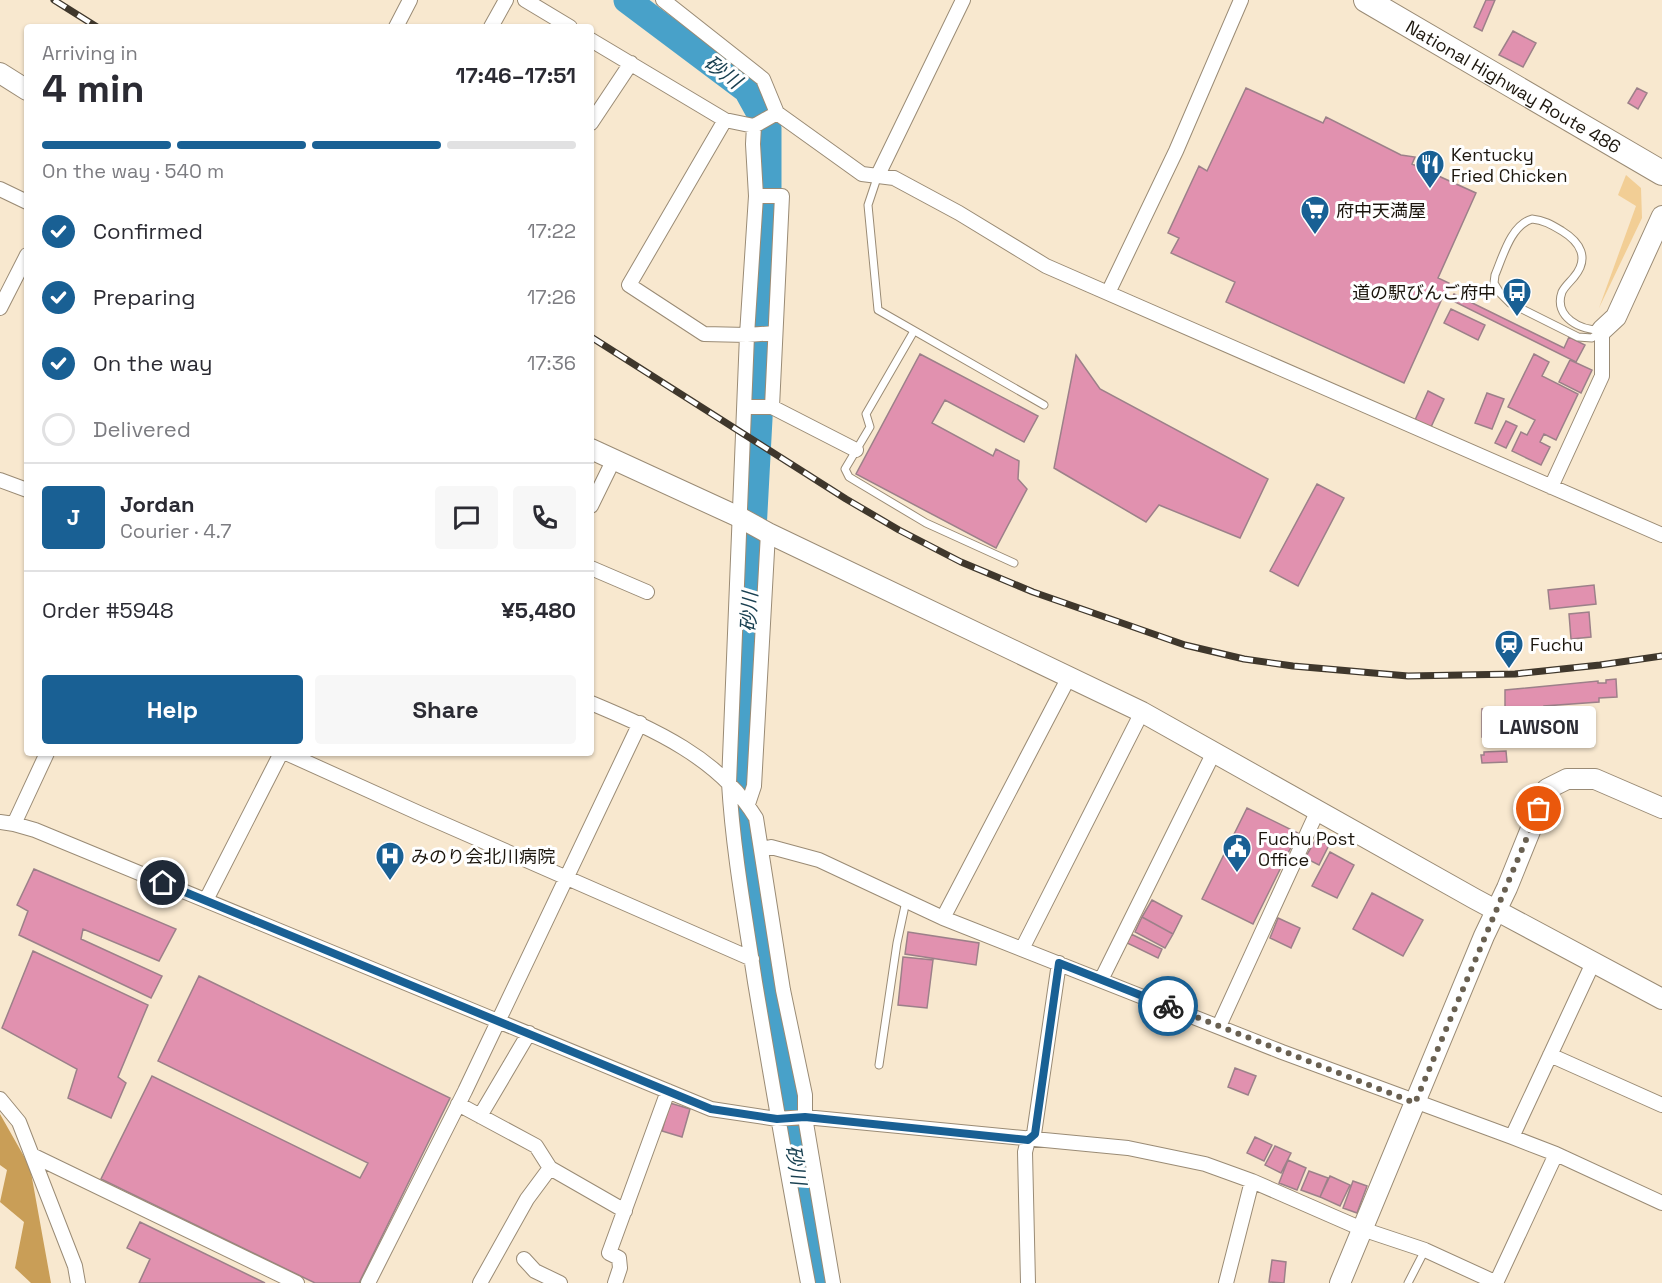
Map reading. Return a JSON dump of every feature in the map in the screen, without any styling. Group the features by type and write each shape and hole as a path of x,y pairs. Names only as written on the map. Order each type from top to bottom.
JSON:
{"highway":[{"name":"National Highway Route 486","path":"1366,0 1662,173"}],"street":[{"path":"398,24 410,0"},
{"path":"493,24 506,0"},
{"path":"525,0 565,24"},
{"path":"878,176 963,0"},
{"path":"1108,293 1176,151 1241,0"},
{"path":"666,1 763,79 777,113 862,174 894,178 959,213 1046,266 1662,534"},
{"path":"594,41 725,120 754,126 777,113"},
{"path":"594,118 631,63"},
{"path":"0,73 24,88"},
{"path":"725,120 629,285 704,334 775,333"},
{"path":"754,126 756,196 747,335 729,783 732,832 777,1119 808,1283"},
{"path":"0,189 24,201"},
{"path":"756,196 782,196 772,407"},
{"path":"1551,487 1602,376 1602,330 1616,316 1662,216"},
{"path":"0,308 24,261"},
{"path":"745,407 772,407 856,450"},
{"path":"594,450 739,517 1142,712 1495,910 1662,999"},
{"path":"594,500 614,459"},
{"path":"0,480 24,489"},
{"path":"748,804 754,786 768,533"},
{"path":"594,569 647,592"},
{"path":"943,918 1069,677"},
{"path":"594,704 640,723 670,739 729,783 748,804 756,818 783,990 805,1095 805,1117 833,1283"},
{"path":"1022,949 1142,712"},
{"path":"368,1283 458,1104 640,723"},
{"path":"1101,980 1214,752"},
{"path":"45,756 7,823 206,900 711,1109 777,1119 805,1117 1128,1148 1205,1164 1252,1180 1362,1229 1425,1250 1496,1283 1556,1154"},
{"path":"206,900 279,756"},
{"path":"293,756 752,959"},
{"path":"1340,1283 1547,789 1567,779 1595,779 1662,808"},
{"path":"1219,1026 1318,810"},
{"path":"761,849 771,847 819,860 943,918 1415,1103 1556,1154 1662,1203"},
{"path":"1028,1283 1025,1152 1028,1140 1035,1134 1059,963"},
{"path":"1512,1137 1593,963"},
{"path":"480,1116 529,1033"},
{"path":"1550,1054 1662,1105"},
{"path":"615,1283 620,1268 619,1258 609,1253 668,1091"},
{"path":"0,1100 19,1122 75,1266 78,1283"},
{"path":"458,1104 536,1146 550,1168 625,1211"},
{"path":"33,1156 297,1283"},
{"path":"480,1283 527,1199 550,1168"},
{"path":"1226,1283 1252,1180"},
{"path":"524,1259 535,1270 560,1283"}],"lane":[{"path":"878,176 868,205 878,310 1044,405"},
{"path":"1542,220 1571,236 1578,243 1581,252 1581,267 1562,293 1562,310 1568,320 1575,324 1591,331 1602,330 1592,338 1578,337 1510,303 1500,292 1494,283 1495,275 1517,228 1524,221 1542,220"},
{"path":"914,331 866,414 870,427 845,469 849,477 926,524 1014,563"},
{"path":"879,1065 897,943 906,901"},
{"path":"1408,1283 1425,1250"}],"shaded area":[{"path":"1626,175 1641,188 1642,218 1599,308 1636,206 1618,195"},
{"path":"0,1114 30,1167 51,1283 31,1283 15,1268 24,1222 0,1202 7,1170 0,1165"}],"building":[{"path":"1486,0 1495,0 1482,31 1474,27"},
{"path":"1513,31 1536,43 1523,67 1499,55"},
{"name":"府中天満屋","path":"1246,88 1323,123 1326,117 1401,155 1415,157 1412,164 1476,193 1438,278 1449,283 1404,383 1226,302 1235,282 1171,253 1179,238 1168,233 1199,166 1207,171"},
{"path":"1637,88 1647,93 1638,109 1628,103"},
{"path":"1454,294 1564,348 1569,337 1585,345 1576,362 1451,300"},
{"path":"1451,309 1485,325 1478,340 1444,323"},
{"path":"920,354 1038,416 1024,442 945,400 932,423 993,456 996,449 1019,461 1018,479 1027,489 996,548 856,474"},
{"path":"1534,354 1549,362 1542,376 1578,394 1556,440 1544,434 1540,442 1550,447 1541,465 1512,451 1521,432 1527,435 1535,420 1508,407"},
{"path":"1076,355 1100,389 1268,479 1240,538 1159,505 1146,522 1054,468"},
{"path":"1570,360 1592,370 1581,393 1559,382"},
{"path":"1428,391 1444,399 1431,427 1415,420"},
{"path":"1487,393 1504,399 1492,429 1475,423"},
{"path":"1506,421 1517,426 1506,448 1495,443"},
{"path":"1317,484 1344,498 1298,586 1270,571"},
{"path":"1594,585 1596,604 1550,609 1548,590"},
{"path":"1589,612 1591,637 1571,639 1569,614"},
{"path":"1616,679 1617,697 1599,698 1599,702 1544,706 1544,714 1538,714 1538,722 1524,722 1524,735 1482,737 1482,709 1505,708 1505,690 1598,681 1598,683 1606,683 1606,680"},
{"path":"1506,751 1507,762 1482,763 1481,755 1484,755 1484,752"},
{"path":"1247,808 1298,833 1253,924 1202,899"},
{"path":"1316,839 1329,845 1319,865 1305,858"},
{"path":"1330,852 1354,865 1337,898 1312,886"},
{"path":"34,869 176,929 159,961 83,929 81,939 162,976 151,998 19,935 28,911 17,905"},
{"path":"1372,893 1423,920 1403,956 1353,929"},
{"path":"1152,900 1182,916 1173,934 1142,917"},
{"path":"1142,917 1173,934 1165,948 1135,932"},
{"path":"1278,918 1300,928 1291,948 1270,938"},
{"path":"908,932 979,943 976,965 905,954"},
{"path":"1131,934 1162,949 1158,958 1127,943"},
{"path":"33,951 148,1005 118,1077 126,1083 111,1118 68,1098 77,1069 2,1028"},
{"path":"903,957 933,960 927,1008 898,1005"},
{"path":"199,976 450,1098 359,1283 315,1283 101,1179 152,1076 360,1178 368,1163 158,1061"},
{"path":"1235,1068 1256,1076 1248,1095 1228,1087"},
{"path":"670,1103 690,1109 682,1137 662,1131"},
{"path":"1255,1137 1272,1145 1264,1161 1247,1153"},
{"path":"1275,1146 1291,1153 1281,1173 1265,1165"},
{"path":"1288,1160 1306,1168 1297,1190 1279,1183"},
{"path":"1309,1171 1328,1178 1320,1197 1301,1190"},
{"path":"1330,1176 1350,1185 1340,1206 1320,1197"},
{"path":"1353,1181 1367,1186 1357,1213 1343,1208"},
{"path":"140,1222 265,1283 139,1283 150,1259 127,1248"},
{"path":"1272,1260 1286,1262 1284,1283 1269,1282"}],"waterway":[{"name":"砂川","path":"627,0 747,90 768,128 768,251 740,773 741,836 816,1283"}],"railway":[{"path":"54,0 92,24"},
{"path":"594,339 846,499 899,530 961,562 1033,592 1185,645 1244,659 1293,666 1408,676 1515,674 1662,656"}],"way so far":[{"path":"1168,1006 1415,1103 1539,809"}],"place":[{"name":"Kentucky Fried Chicken","path":"1430,190"},
{"name":"府中天満屋","path":"1315,236"},
{"name":"道の駅びんご府中","path":"1517,318"},
{"name":"Fuchu","path":"1509,670"},
{"name":"LAWSON","path":"1539,809"},
{"name":"Fuchu Post Office","path":"1237,874"},
{"name":"みのり会北川病院","path":"390,882"}],"route":[{"path":"163,883 711,1109 777,1119 805,1117 1028,1140 1035,1134 1059,963 1168,1006"}]}
